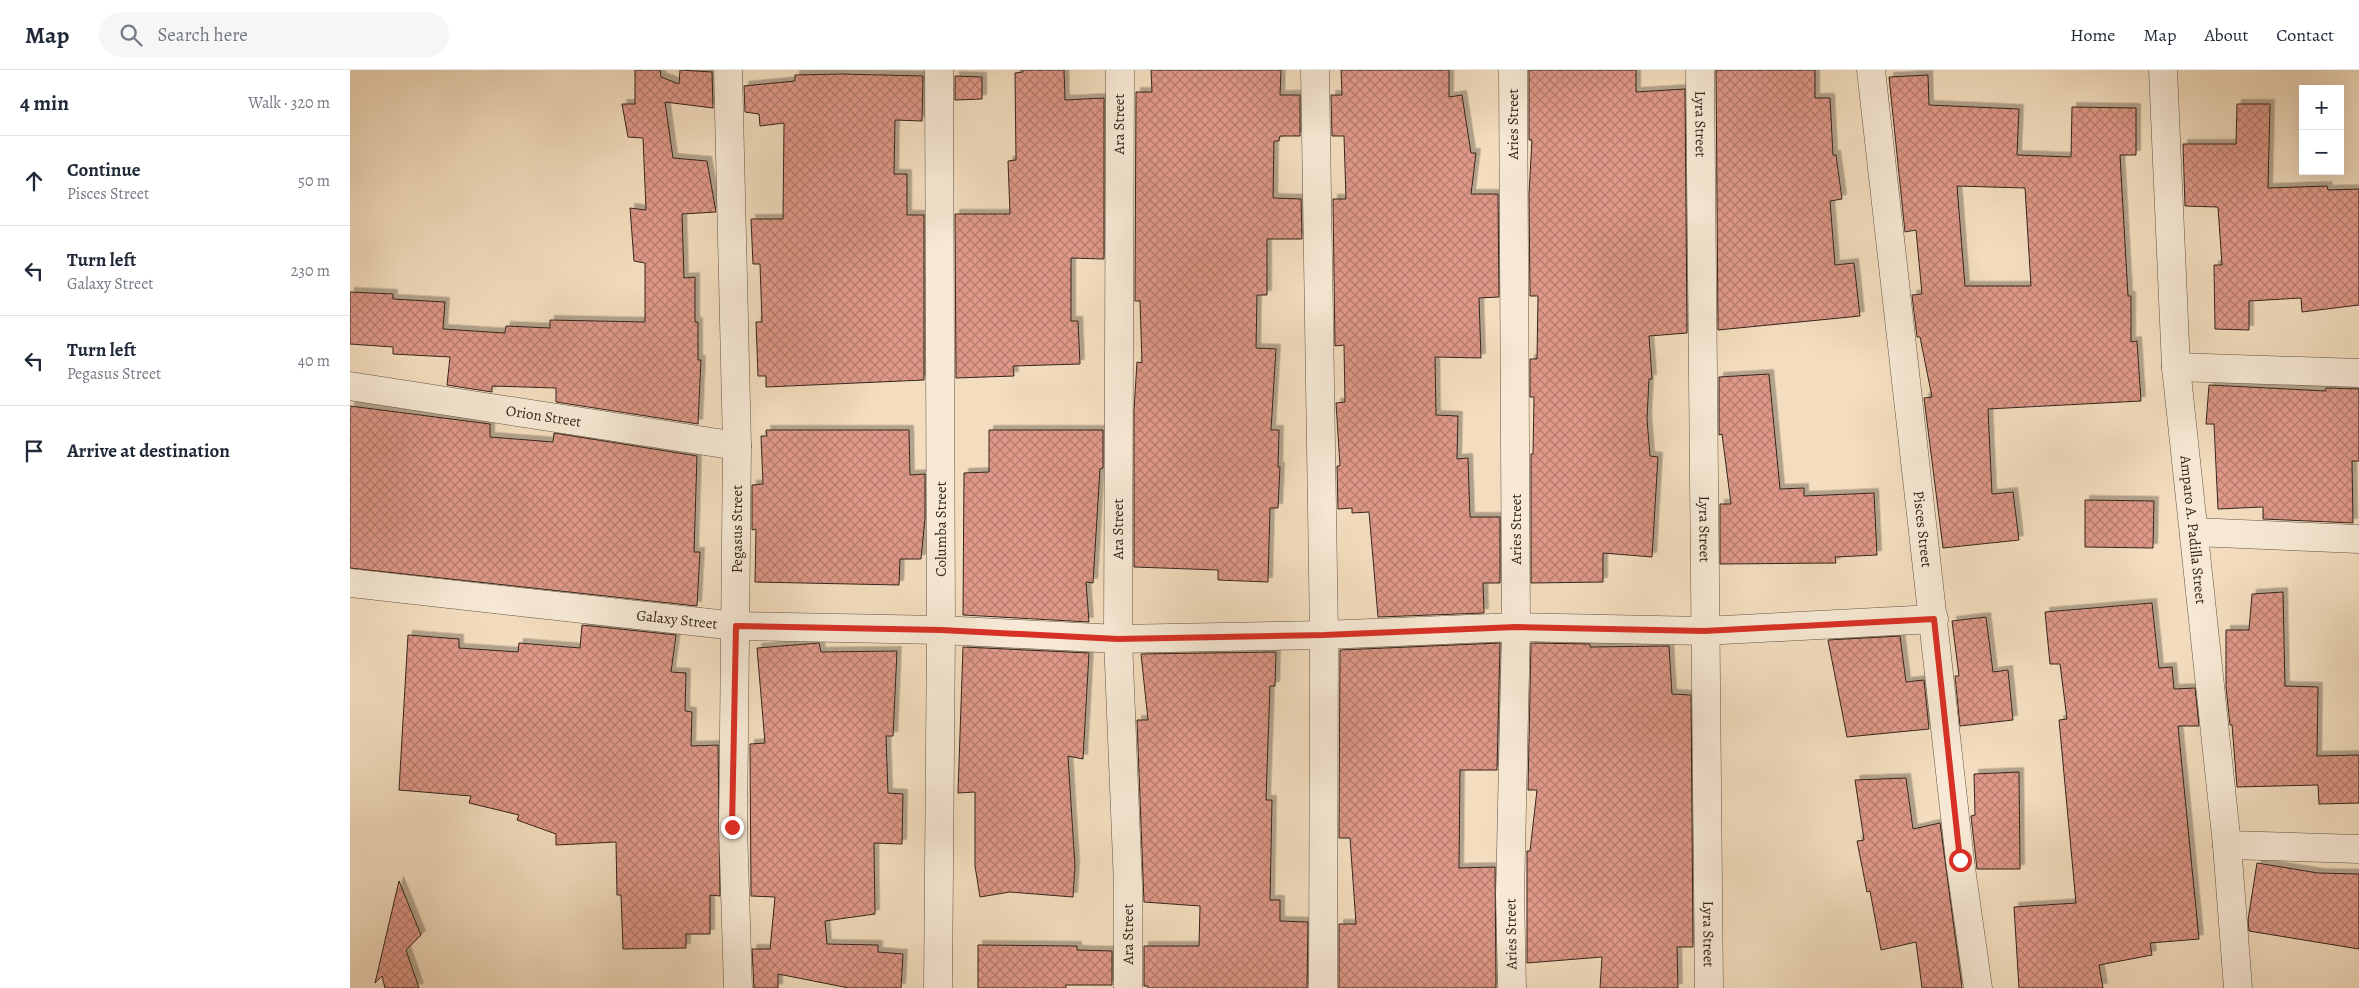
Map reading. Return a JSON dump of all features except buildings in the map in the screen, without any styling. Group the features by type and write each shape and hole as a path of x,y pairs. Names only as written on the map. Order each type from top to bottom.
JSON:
{"street":[{"name":"Pegasus Street","path":"728,70 738,446 732,827 738,988"},
{"name":"Columba Street","path":"938,988 941,630 939,70"},
{"name":"Ara Street","path":"1120,70 1118,639 1128,885 1128,988"},
{"path":"1315,70 1324,635 1323,988"},
{"name":"Aries Street","path":"1512,988 1510,894 1516,627 1513,70"},
{"name":"Lyra Street","path":"1700,70 1709,988"},
{"name":"Pisces Street","path":"1871,70 1960,860 1978,988"},
{"name":"Amparo A. Padilla Street","path":"2163,70 2176,367 2227,845 2238,988"},
{"path":"2176,367 2359,373"},
{"name":"Orion Street","path":"350,386 738,446"},
{"path":"2194,532 2359,539"},
{"name":"Galaxy Street","path":"350,583 736,626 941,630 1118,639 1324,635 1516,627 1704,631 1934,619"},
{"path":"2227,845 2359,849"}],"route":[{"path":"732,827 736,626 941,630 1118,639 1324,635 1516,627 1704,631 1934,619 1960,860"}]}
